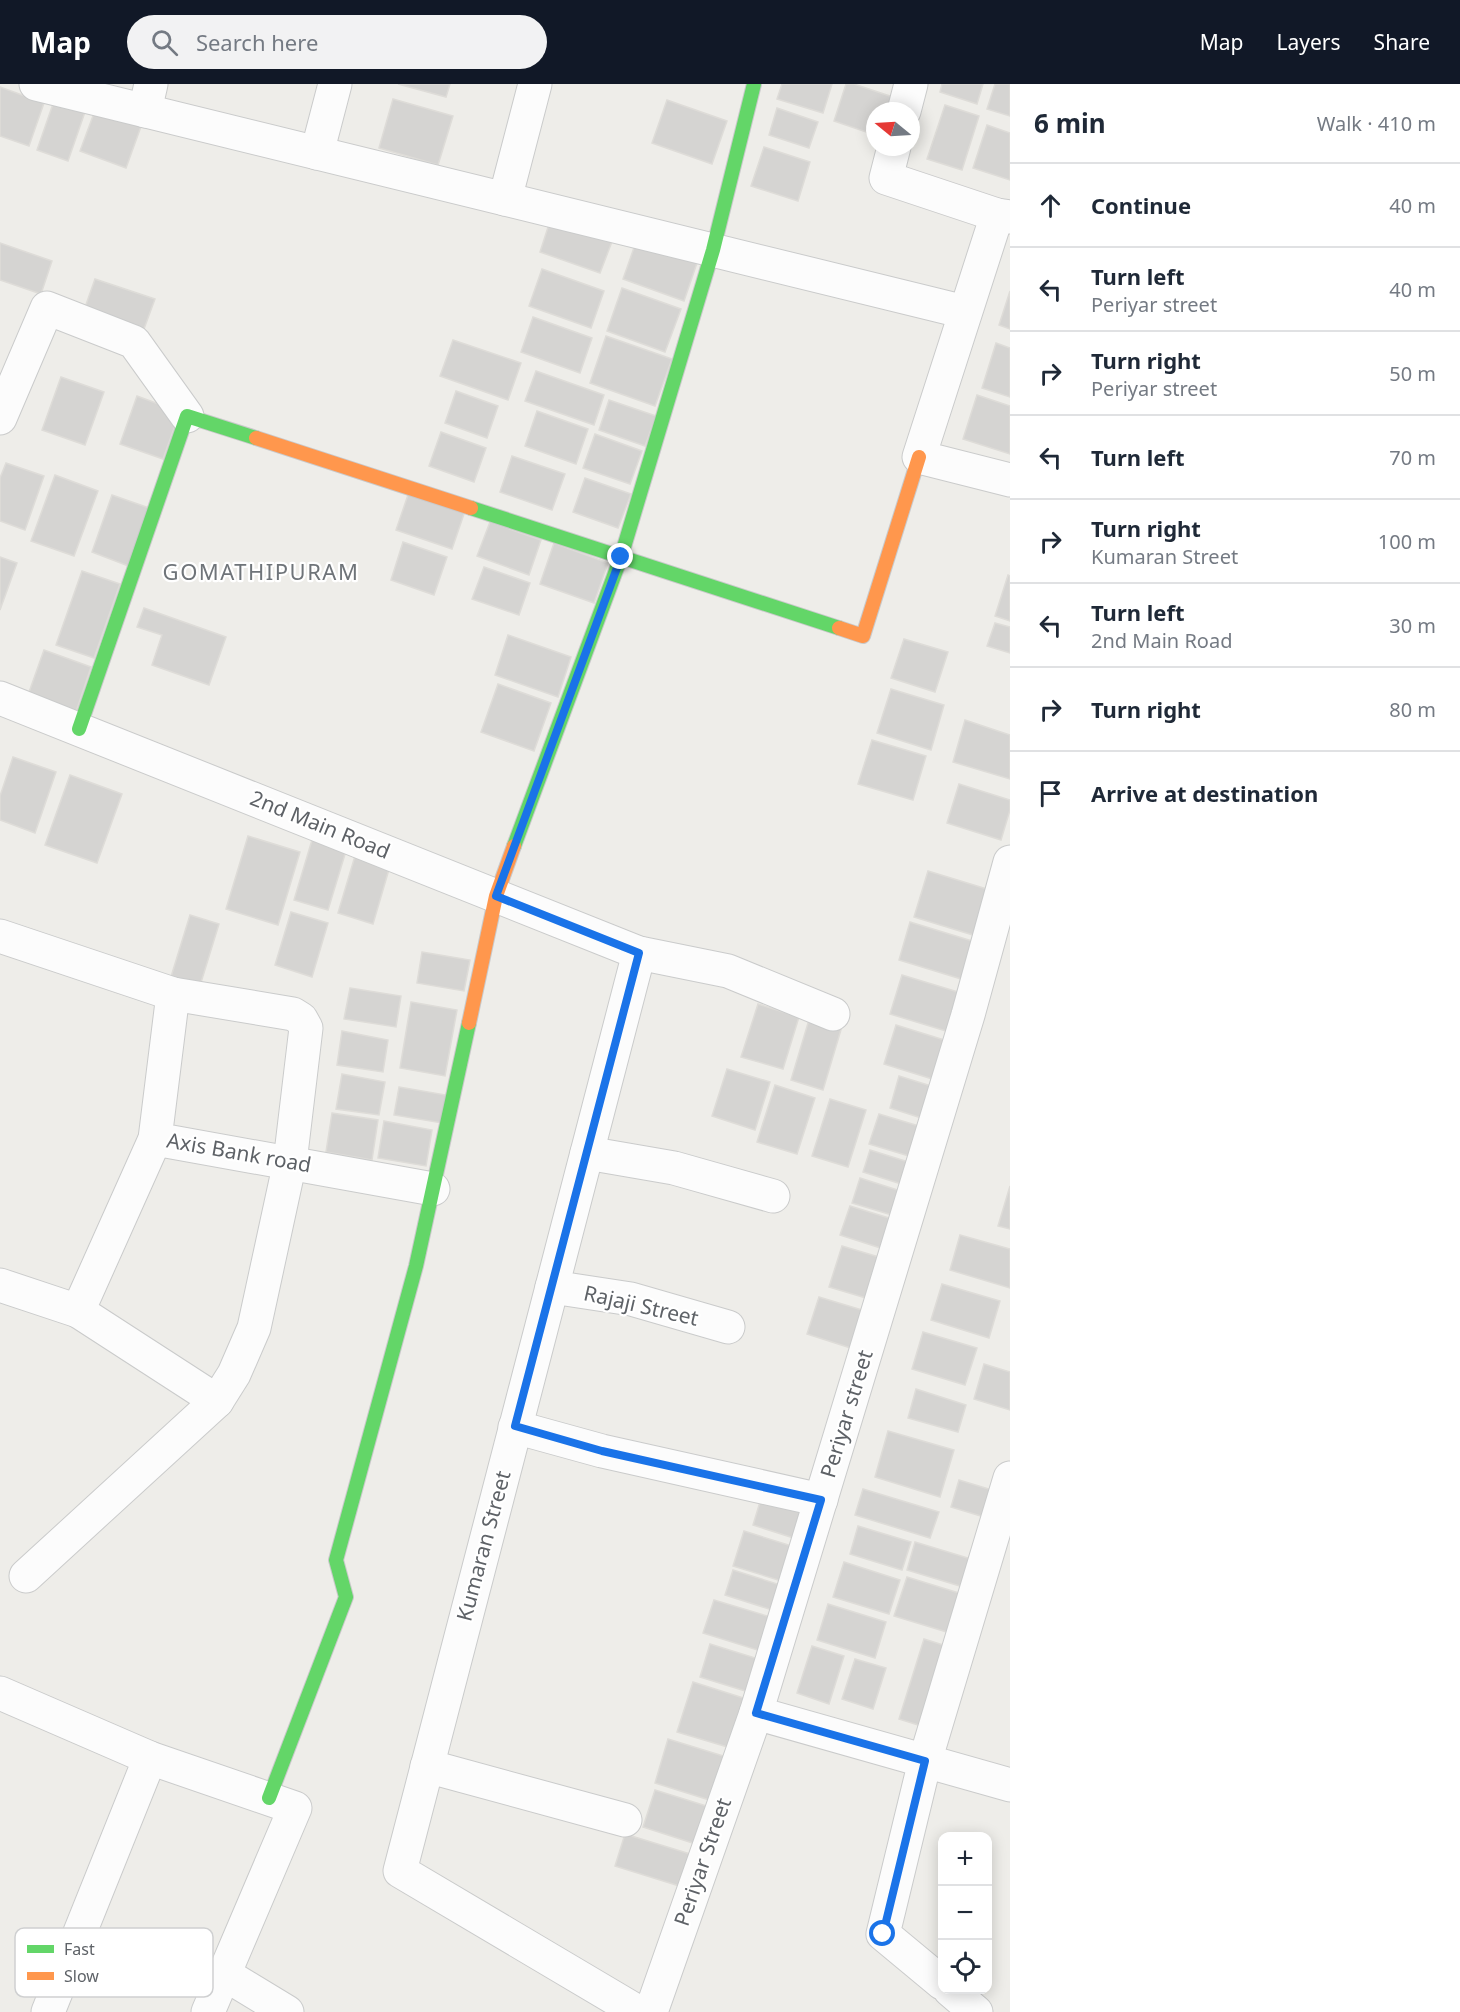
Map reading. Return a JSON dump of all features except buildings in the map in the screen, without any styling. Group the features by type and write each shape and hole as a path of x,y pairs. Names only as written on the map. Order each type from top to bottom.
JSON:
{"street":[{"path":"36,84 148,97 317,153 965,312"},
{"path":"317,153 335,84"},
{"path":"505,199 535,84"},
{"path":"269,1798 346,1597 336,1560 416,1266 496,896 621,557 713,250 754,84"},
{"path":"906,102 911,84"},
{"path":"0,418 47,309 134,342 187,416 863,636 965,312 1003,216 886,178 892,156"},
{"path":"79,729 187,416"},
{"path":"919,457 1010,480"},
{"name":"2nd Main Road","path":"0,698 639,953 728,971 833,1014"},
{"name":"Periyar street","path":"756,1713 821,1500 998,953 1010,862"},
{"path":"0,936 173,994 293,1014 301,1019 306,1028 290,1162 254,1328 234,1374 217,1401 26,1576"},
{"name":"Kumaran Street","path":"638,2012 400,1871 639,953"},
{"name":"Axis Bank road","path":"173,994 155,1139 433,1189"},
{"path":"78,1311 155,1139"},
{"path":"587,1153 674,1168 773,1196"},
{"path":"0,1285 78,1311 217,1401"},
{"name":"Rajaji Street","path":"552,1287 631,1299 729,1327"},
{"path":"515,1426 602,1451 821,1500"},
{"path":"938,1980 883,1934 925,1761 1010,1478"},
{"path":"0,1693 150,1758 295,1808 226,1975 208,2012"},
{"path":"756,1713 1010,1785"},
{"name":"Periyar Street","path":"651,2012 756,1713"},
{"path":"82,1928 150,1758"},
{"path":"427,1766 625,1820"},
{"path":"226,1975 287,2012"},
{"path":"956,1994 976,2012"},
{"path":"48,2012 54,1997"}],"traffic: fast":[{"path":"514,846 621,557 713,250 754,84"},
{"path":"79,729 187,416 256,438"},
{"path":"471,508 839,628"},
{"path":"269,1798 346,1597 336,1560 416,1266 469,1023"}],"traffic: slow":[{"path":"256,438 471,508"},
{"path":"839,628 863,636 919,457"},
{"path":"469,1023 496,896 514,846"}],"district":[{"name":"GOMATHIPURAM","path":"261,572"}],"route":[{"path":"621,557 496,896 639,953 515,1426 602,1451 821,1500 756,1713 925,1761 883,1934"}]}
